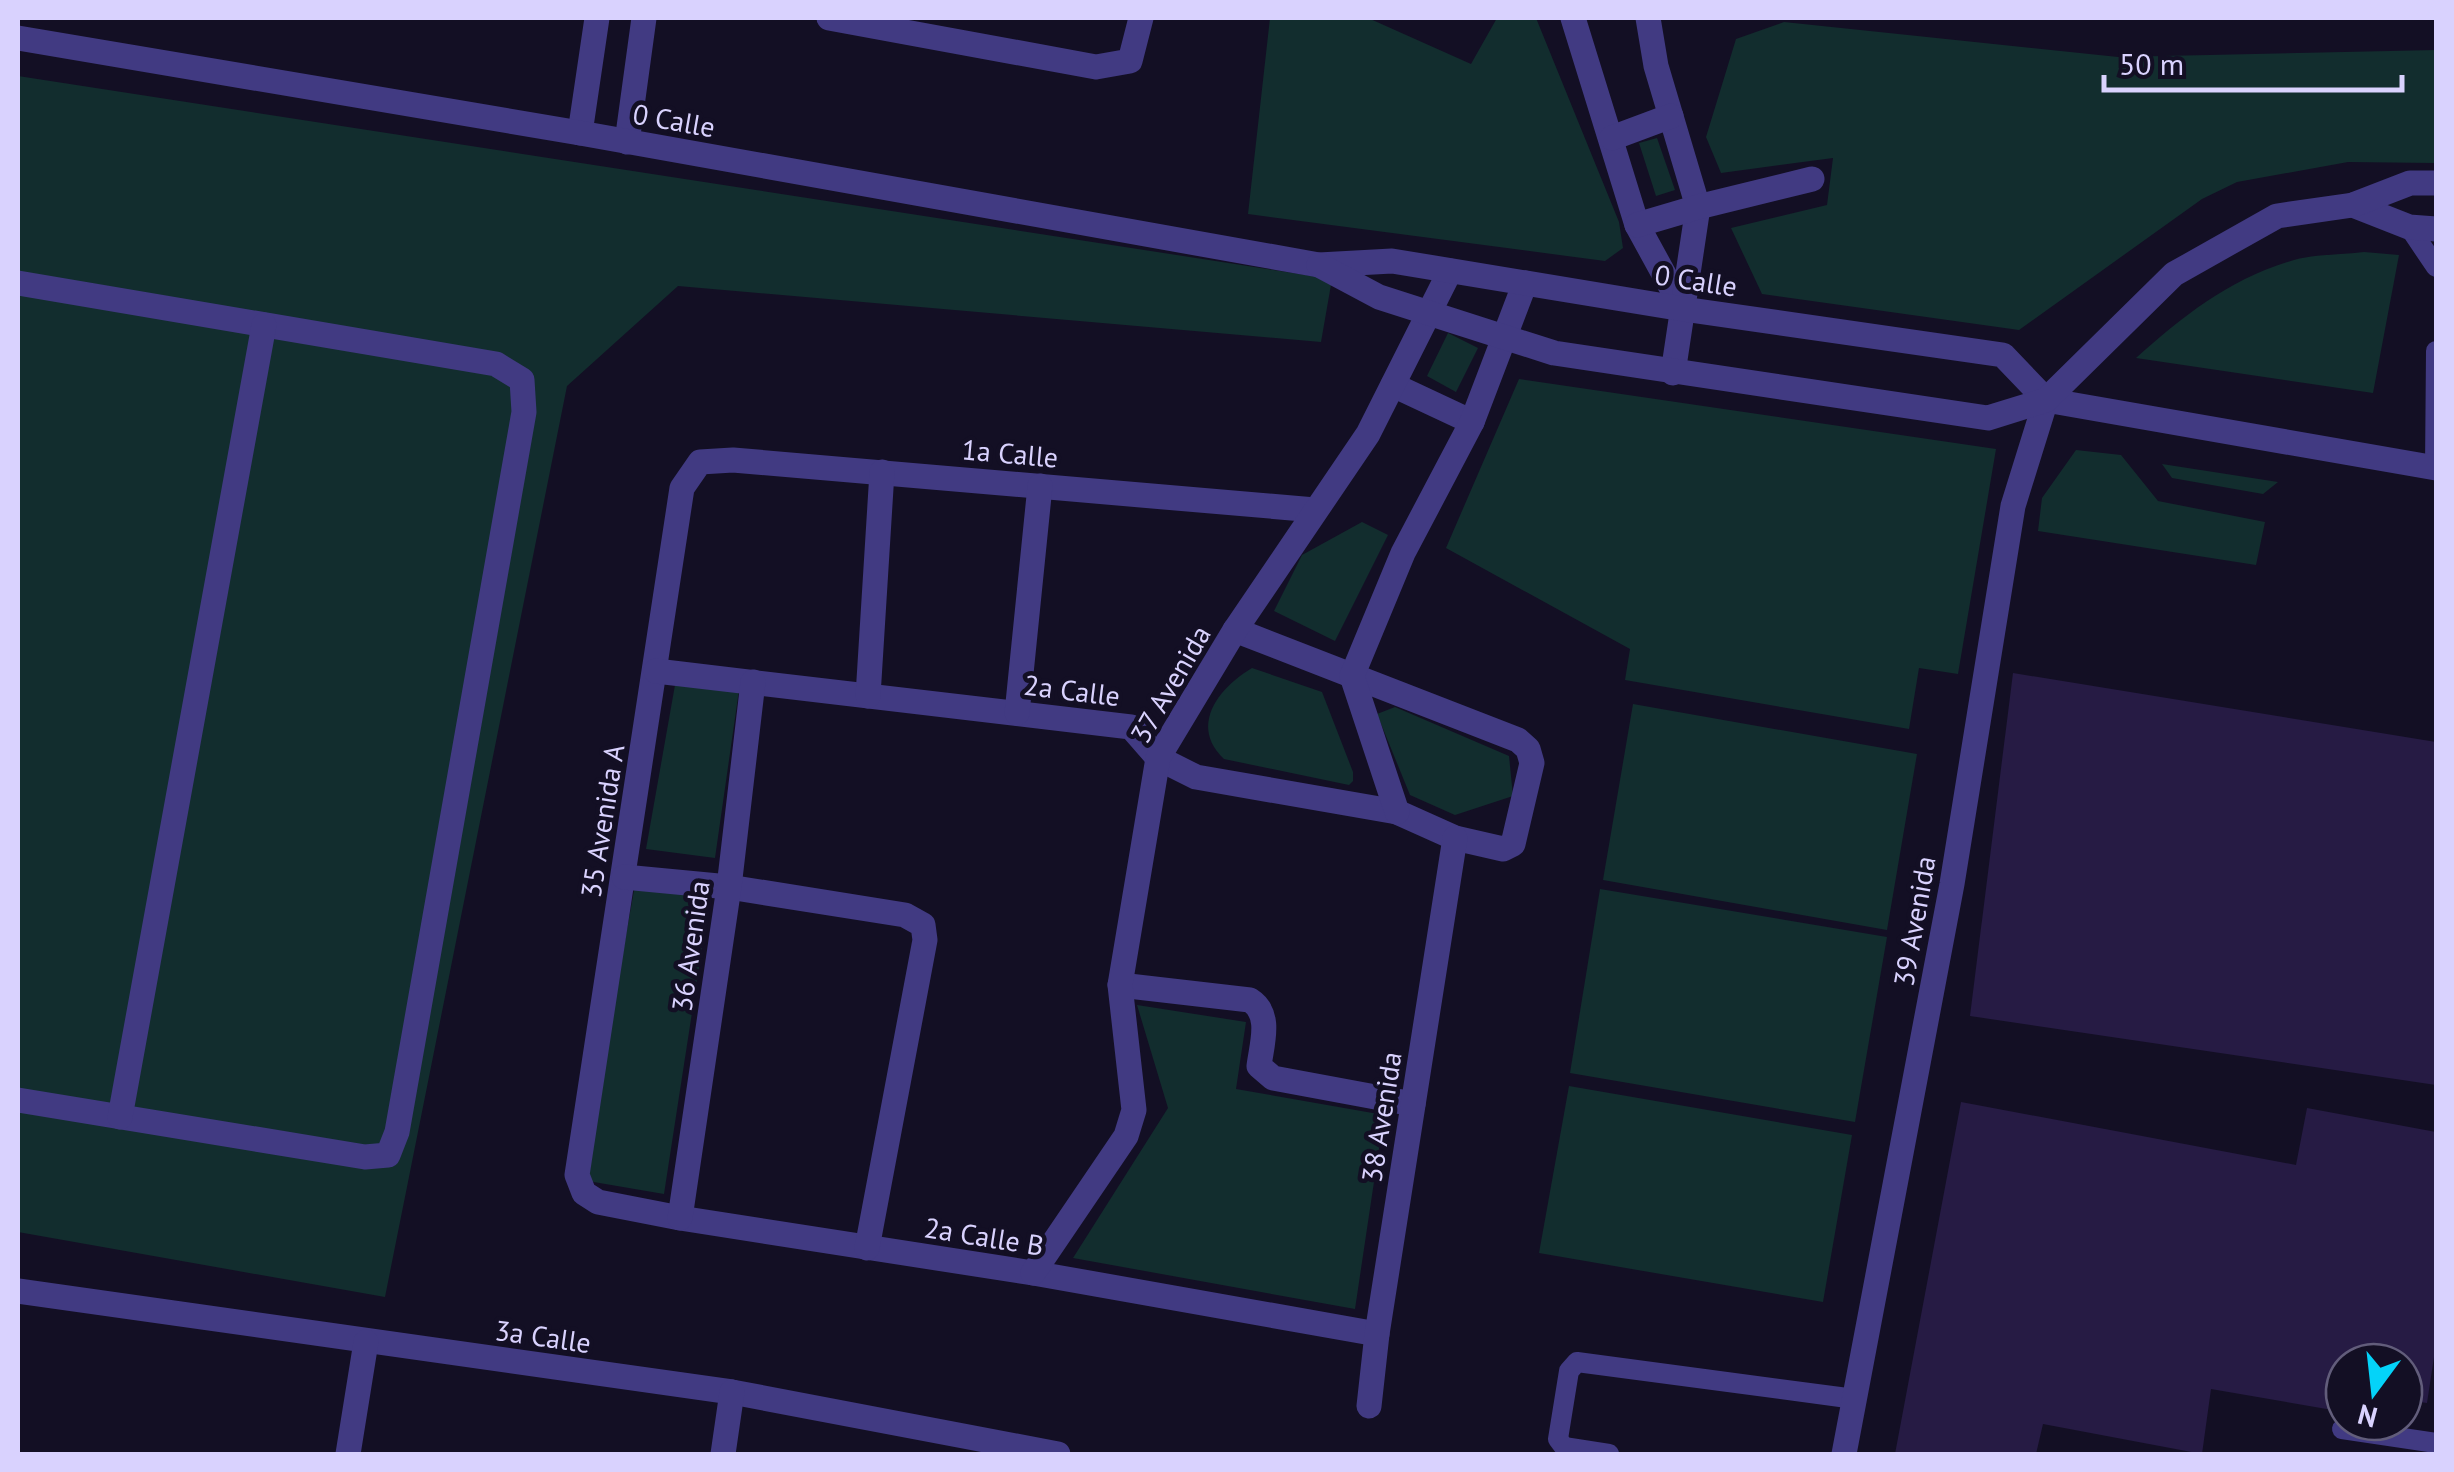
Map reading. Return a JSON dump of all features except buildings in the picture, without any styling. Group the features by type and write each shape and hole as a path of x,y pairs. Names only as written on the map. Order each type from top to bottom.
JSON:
{"street":[{"path":"580,133 598,18"},
{"path":"627,142 644,18"},
{"path":"830,18 1096,67 1130,61 1141,18"},
{"path":"1574,18 1637,225 1682,309"},
{"path":"1648,18 1656,66 1698,207 1674,373"},
{"name":"0 Calle","path":"18,38 580,133 1319,265 1392,261 1682,309 2003,355 2046,400"},
{"path":"1612,138 1671,116"},
{"path":"1637,225 1812,180"},
{"name":"0 Calle","path":"2046,400 2174,274 2277,216 2353,205 2410,183 2436,183"},
{"name":"0 Calle","path":"2353,205 2409,227 2436,229"},
{"name":"0 Calle","path":"1319,265 1380,297 1554,353 1988,418 2046,400 2436,468"},
{"name":"37 Avenida","path":"1033,1273 1126,1136 1134,1110 1120,985 1158,758 1235,630 1368,434 1450,272"},
{"path":"18,284 496,364 522,380 524,412 397,1132 388,1155 366,1156 18,1100"},
{"path":"1397,812 1352,676 1403,553 1472,422 1525,284"},
{"path":"120,1117 264,325"},
{"path":"1393,384 1472,422"},
{"name":"39 Avenida","path":"1844,1454 1952,884 2013,506 2046,400"},
{"name":"1a Calle","path":"700,462 733,460 1315,510"},
{"name":"35 Avenida A","path":"584,1193 577,1175 682,488 700,462"},
{"path":"868,696 882,472"},
{"path":"1017,713 1040,486"},
{"path":"1235,630 1352,676"},
{"name":"2a Calle","path":"656,670 1131,727 1158,758 1196,777 1397,812 1455,838 1504,849 1513,844 1532,763 1528,748 1518,740 1352,676"},
{"name":"36 Avenida","path":"680,1218 729,888 753,682"},
{"name":"38 Avenida","path":"1369,1406 1455,838"},
{"path":"624,877 729,888 905,916 923,925 925,940 867,1248"},
{"path":"1120,985 1250,1000 1259,1006 1264,1021 1259,1066 1273,1078 1413,1104"},
{"name":"2a Calle B","path":"584,1193 598,1202 680,1218 1033,1273 1378,1334"},
{"name":"3a Calle","path":"18,1291 732,1392 1058,1454"},
{"path":"348,1454 366,1342"},
{"path":"723,1454 732,1392"}],"lane":[{"path":"2409,227 2436,267"},
{"path":"2436,352 2436,468"},
{"path":"1609,1454 1564,1447 1558,1438 1569,1370 1576,1362 1855,1399"}],"green space":[{"path":"1270,18 1368,18 1471,64 1497,18 1536,18 1619,222 1623,248 1605,261 1248,214"},
{"path":"1784,22 2118,57 2436,50 2436,163 2348,162 2237,182 2202,199 2019,330 1762,294 1731,228 1827,205 1833,158 1721,173 1706,137 1736,39"},
{"path":"18,76 1332,279 1321,342 678,286 567,386 385,1297 18,1232"},
{"path":"1657,138 1675,190 1656,196 1639,143"},
{"path":"2364,252 2399,255 2373,393 2136,358 2190,313 2249,277 2302,258"},
{"path":"1448,333 1478,348 1456,392 1427,376"},
{"path":"1519,379 1996,449 1958,674 1919,668 1909,729 1625,680 1630,649 1446,548"},
{"path":"2076,450 2121,455 2158,501 2265,522 2256,565 2038,531 2042,498"},
{"path":"2162,464 2278,482 2263,494 2172,478"},
{"path":"1362,522 1388,535 1335,641 1274,611 1302,555"},
{"path":"1252,668 1322,692 1353,772 1349,785 1224,759 1209,734 1212,709 1228,686"},
{"path":"675,685 739,690 715,858 646,849"},
{"path":"1633,704 1917,754 1887,930 1603,880"},
{"path":"1395,707 1509,756 1513,796 1455,815 1410,795 1377,714"},
{"path":"635,885 710,896 664,1194 582,1180"},
{"path":"1600,889 1887,937 1855,1122 1570,1073"},
{"path":"1137,1005 1246,1022 1236,1089 1384,1115 1355,1309 1073,1258 1168,1108"},
{"path":"1569,1086 1852,1135 1823,1302 1539,1253"}]}
